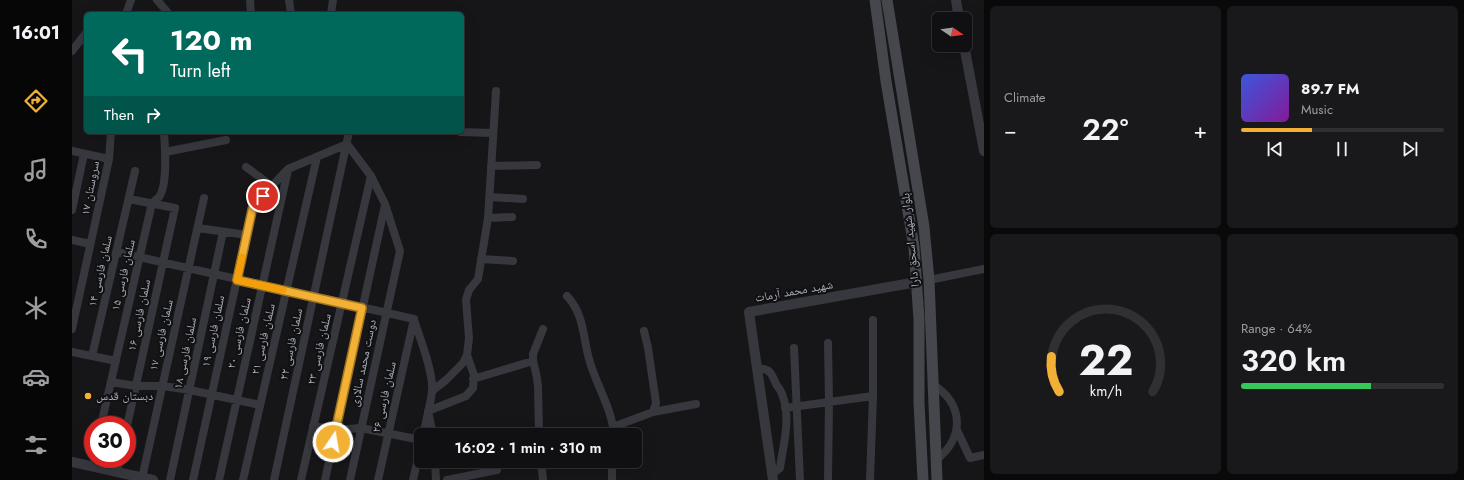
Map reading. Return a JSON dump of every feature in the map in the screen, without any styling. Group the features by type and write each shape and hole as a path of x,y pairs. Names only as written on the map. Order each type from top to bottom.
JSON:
{"main road":[{"name":"بلوار شهید اسحق دارا","path":"875,0 886,81 914,247 917,282 920,433 923,480"},
{"name":"بلوار شهید اسحق دارا","path":"887,0 924,228 929,280 937,480"},
{"path":"917,282 929,280"},
{"path":"920,433 935,432"}],"street":[{"path":"127,12 131,0"},
{"path":"157,0 167,12"},
{"path":"250,0 251,12"},
{"path":"289,0 291,12"},
{"path":"332,12 333,0"},
{"path":"956,0 958,12"},
{"path":"72,51 84,36"},
{"path":"965,52 984,151"},
{"path":"432,391 463,364 467,355 469,338 466,300 469,290 478,280 488,218 490,166 496,91"},
{"path":"464,132 493,133"},
{"path":"110,159 111,134"},
{"name":"سلمان فارسی ۱۵","path":"103,416 152,203 160,196 164,178 166,162 164,134"},
{"path":"325,480 385,204 371,176 347,144 349,134"},
{"path":"165,152 226,140"},
{"name":"سلمان فارسی ۱۹","path":"193,480 253,206 288,169 347,144"},
{"name":"سلمان فارسی ۲۲","path":"274,480 347,144"},
{"name":"سروستان ۱۷","path":"72,152 110,159 72,329"},
{"path":"72,210 84,154"},
{"name":"سلمان فارسی ۲۱","path":"243,480 317,157"},
{"path":"490,166 537,165"},
{"path":"246,167 272,186"},
{"name":"سلمان فارسی ۲۰","path":"219,480 288,169"},
{"name":"سلمان فارسی ۱۴","path":"92,356 135,171"},
{"name":"سلمان فارسی ۲۳","path":"301,480 371,176"},
{"path":"490,197 523,199"},
{"name":"سلمان فارسی ۱۷","path":"142,478 204,198"},
{"path":"129,199 152,203"},
{"name":"سلمان فارسی ۱۶","path":"129,416 175,208 152,203"},
{"name":"دوست محمد سالاری","path":"350,480 400,251 385,204"},
{"path":"488,218 512,217"},
{"path":"198,228 247,235"},
{"name":"سلمان فارسی ۱۸","path":"170,480 223,232"},
{"path":"72,240 90,244"},
{"path":"117,252 341,304 414,319 422,343 430,375 432,391 424,428"},
{"path":"481,259 513,261"},
{"path":"929,280 984,269"},
{"name":"شهید محمد آرمات","path":"773,477 748,312 917,282"},
{"path":"567,296 580,317 589,359 604,398 612,428"},
{"name":"سلمان فارسی ۲۶","path":"378,480 414,319"},
{"path":"870,480 873,396 873,320"},
{"path":"539,428 538,386 533,354 543,329"},
{"path":"644,331 656,403 653,412"},
{"path":"828,343 828,480"},
{"path":"794,348 800,480"},
{"path":"72,352 116,361"},
{"path":"428,411 466,396 473,388 474,375 467,355"},
{"path":"473,379 533,360"},
{"path":"757,368 766,369 771,372 784,398 787,418 780,468 773,477"},
{"path":"111,382 136,386 163,386 190,390 260,405"},
{"path":"932,384 944,392 952,403 956,412 956,430 954,439 950,448 936,460"},
{"path":"785,408 873,396"},
{"path":"619,428 653,412 696,404"},
{"path":"428,411 432,428"},
{"path":"313,426 336,430 361,428 414,439"},
{"path":"956,430 970,458 984,455"},
{"path":"72,462 84,463"},
{"path":"106,468 117,472 153,480"},
{"path":"117,472 118,468"},
{"path":"412,480 415,468"},
{"path":"435,468 436,480"},
{"path":"542,468 543,480"},
{"path":"612,468 612,480"},
{"path":"447,480 497,470"}],"slow traffic":[{"path":"242,257 237,280 283,290"}],"place":[{"name":"دبستان قدس","path":"88,396"}],"route":[{"path":"263,196 253,206 237,280 362,308 333,442"}]}
